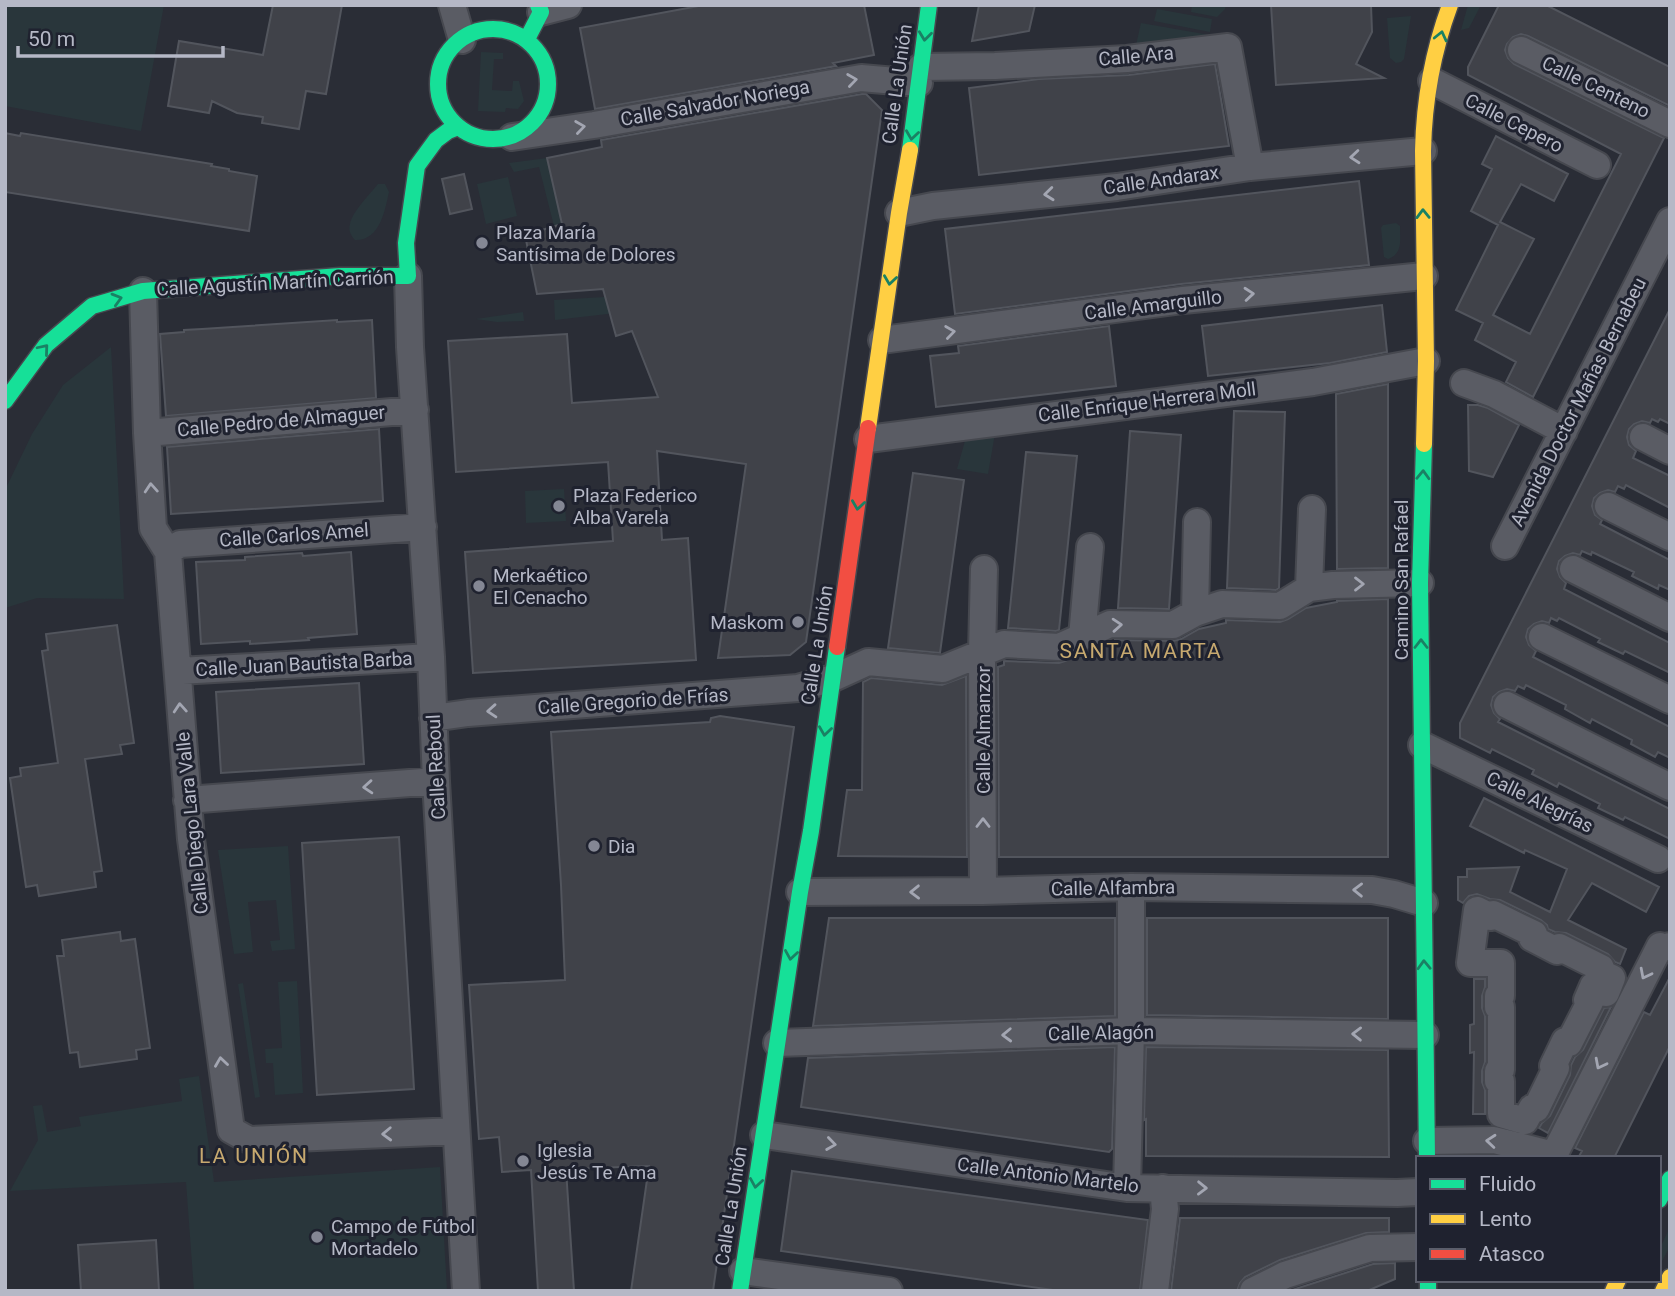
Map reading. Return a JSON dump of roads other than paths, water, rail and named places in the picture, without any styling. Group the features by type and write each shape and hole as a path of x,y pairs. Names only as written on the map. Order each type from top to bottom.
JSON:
{"main road":[{"name":"Calle La Unión","path":"741,1281 841,628 929,5"},
{"name":"Camino San Rafael","path":"1427,1150 1420,583 1426,361 1423,151 1424,118 1441,30 1450,5"},
{"path":"527,39 540,9"},
{"path":"502,29 527,39 544,61 549,83 544,106 532,125 512,136 473,137 458,127 441,104 438,76 449,51 472,32 502,29"},
{"name":"Calle Agustín Martín Carrión","path":"406,243 417,166 436,141 458,127"},
{"name":"Calle Reboul","path":"406,243 408,276"},
{"name":"Calle Agustín Martín Carrión","path":"5,401 46,345 92,306 142,291 340,276 408,276"},
{"path":"1661,1196 1670,1179"},
{"path":"1663,1291 1670,1277"}],"street":[{"path":"452,5 462,40"},
{"path":"540,9 568,5"},
{"name":"Calle Ara","path":"920,75 995,66 1127,59 1228,47 1250,167"},
{"name":"Calle Centeno","path":"1521,50 1670,124"},
{"name":"Calle Salvador Noriega","path":"512,136 594,125 861,78 920,75"},
{"name":"Calle Cepero","path":"1432,81 1597,165"},
{"name":"Calle Andarax","path":"899,212 1117,187 1250,167 1423,151"},
{"name":"Avenida Doctor Mañas Bernabeu","path":"1505,545 1670,221"},
{"name":"Calle Reboul","path":"408,276 466,1291"},
{"name":"Calle Amarguillo","path":"882,340 1183,300 1424,276"},
{"name":"Calle Diego Lara Valle","path":"142,291 153,528 168,552 191,839 231,1130 248,1140 456,1131"},
{"name":"Calle Enrique Herrera Moll","path":"868,439 1313,382 1426,361"},
{"path":"1464,383 1494,394 1564,431"},
{"name":"Calle Pedro de Almaguer","path":"147,433 415,410"},
{"path":"1643,437 1670,451"},
{"path":"1608,506 1670,537"},
{"path":"1312,509 1309,588 1420,583"},
{"path":"1195,613 1198,522"},
{"name":"Calle Carlos Amel","path":"168,552 180,544 423,527"},
{"path":"1082,636 1090,547"},
{"name":"Calle Almanzor","path":"983,891 984,569"},
{"path":"1573,569 1670,618"},
{"name":"Calle Gregorio de Frías","path":"433,718 468,713 798,688 833,678 868,662 943,669 1004,643 1059,648 1110,624 1173,625 1195,613 1222,604 1280,606 1309,588"},
{"path":"1542,637 1670,701"},
{"name":"Calle Juan Bautista Barba","path":"178,671 431,657"},
{"path":"1507,705 1670,787"},
{"name":"Calle Alegrías","path":"1422,745 1658,859"},
{"path":"187,800 436,781"},
{"path":"1127,1188 1131,887"},
{"name":"Calle Alfambra","path":"800,892 1131,887 1372,890 1424,903"},
{"path":"1477,910 1491,917 1493,914 1534,934 1532,938 1557,951 1559,947 1601,968 1599,972 1612,978 1606,993 1593,986 1587,1000 1590,1002 1569,1043 1565,1041 1553,1066 1556,1068 1536,1110 1532,1108 1525,1121 1501,1114 1501,1081 1498,1081 1501,1070 1501,1007 1498,1007 1498,996 1501,996 1501,963 1470,963 1477,910"},
{"path":"1427,1150 1494,1140 1554,1155 1660,946 1670,946"},
{"name":"Calle Alagón","path":"777,1043 1131,1031 1425,1035"},
{"name":"Calle Antonio Martelo","path":"764,1135 1127,1188 1416,1192"},
{"path":"1155,1291 1165,1209 1163,1188"},
{"path":"1253,1291 1284,1275 1370,1248 1416,1247"},
{"path":"741,1281 889,1291"}],"place":[{"name":"Plaza María Santísima de Dolores","path":"482,243"},
{"name":"Plaza Federico Alba Varela","path":"559,506"},
{"name":"Merkaético El Cenacho","path":"479,586"},
{"name":"Maskom","path":"798,622"},
{"name":"Dia","path":"594,846"},
{"name":"Iglesia Jesús Te Ama","path":"523,1161"},
{"name":"Campo de Fútbol Mortadelo","path":"317,1237"}],"district":[{"name":"SANTA MARTA","path":"1141,651"},
{"name":"LA UNIÓN","path":"254,1156"}]}
